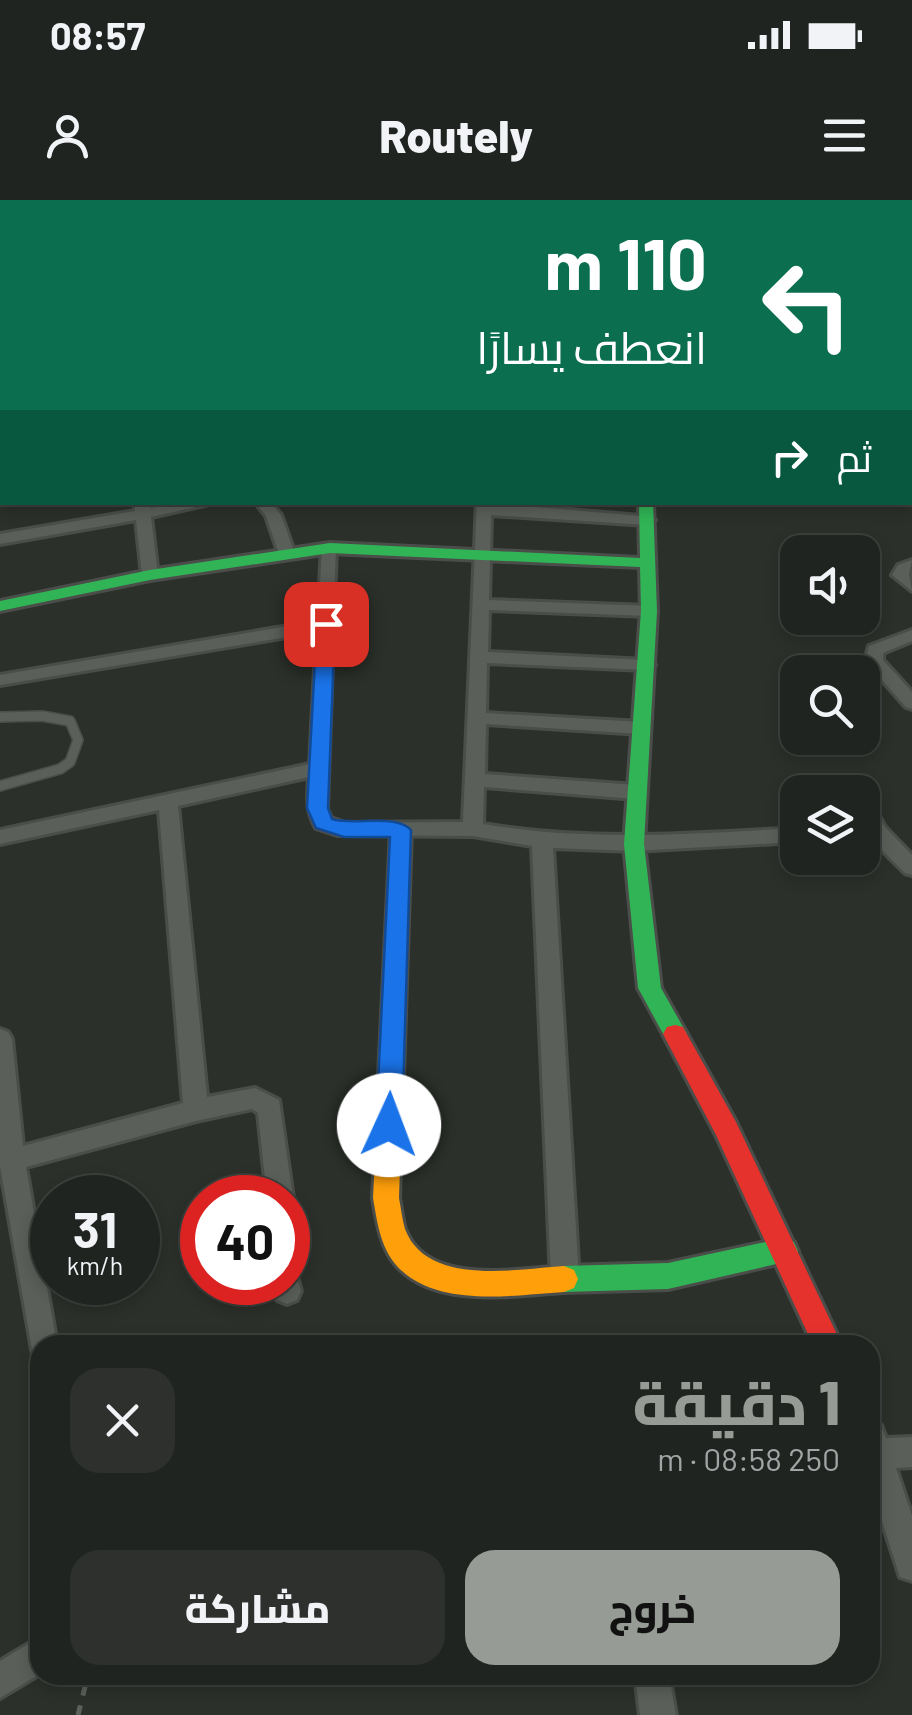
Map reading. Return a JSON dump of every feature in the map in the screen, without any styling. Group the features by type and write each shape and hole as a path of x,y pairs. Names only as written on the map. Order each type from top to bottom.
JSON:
{"street":[{"path":"0,538 142,507 170,505"},
{"path":"264,505 272,514 287,554"},
{"path":"473,829 484,506 646,511 649,611 634,844 650,988 727,1130 823,1335"},
{"path":"142,507 150,576"},
{"path":"330,548 318,769 318,808 323,824 344,830 473,829 542,841 634,844 780,836"},
{"path":"0,606 150,576 330,548 648,563"},
{"path":"912,565 900,575 912,586"},
{"path":"481,605 649,611"},
{"path":"0,680 326,624"},
{"path":"912,635 875,650 874,660 912,703"},
{"path":"479,657 646,665"},
{"path":"477,718 640,728"},
{"path":"0,837 318,769"},
{"path":"475,780 636,792"},
{"path":"168,804 196,1110"},
{"path":"401,830 386,1198 395,1239 420,1267 461,1282 668,1276 784,1251"},
{"path":"880,840 912,868"},
{"path":"542,841 565,1279"},
{"path":"0,1039 12,1160 41,1335"},
{"path":"12,1160 255,1098 270,1107 277,1175"},
{"path":"880,1445 912,1452"},
{"path":"880,1463 912,1564"},
{"path":"0,1681 30,1661"},
{"path":"654,1685 658,1715"}],"lane":[{"path":"0,717 42,716 70,721 78,740 70,762 60,769 0,786"}],"path":[{"path":"78,1715 86,1685"}],"traffic: fast":[{"path":"646,505 649,611 634,844 650,988 675,1034"},
{"path":"0,606 150,575 330,548 648,563"},
{"path":"564,1279 668,1276 784,1251"}],"traffic: slow":[{"path":"401,830 386,1198 394,1236 406,1256 424,1270 445,1278 494,1283 564,1279"}],"traffic: jam":[{"path":"675,1034 727,1130 823,1335"}],"route":[{"path":"326,624 318,769 318,808 323,824 344,830 401,830 389,1125"}]}
